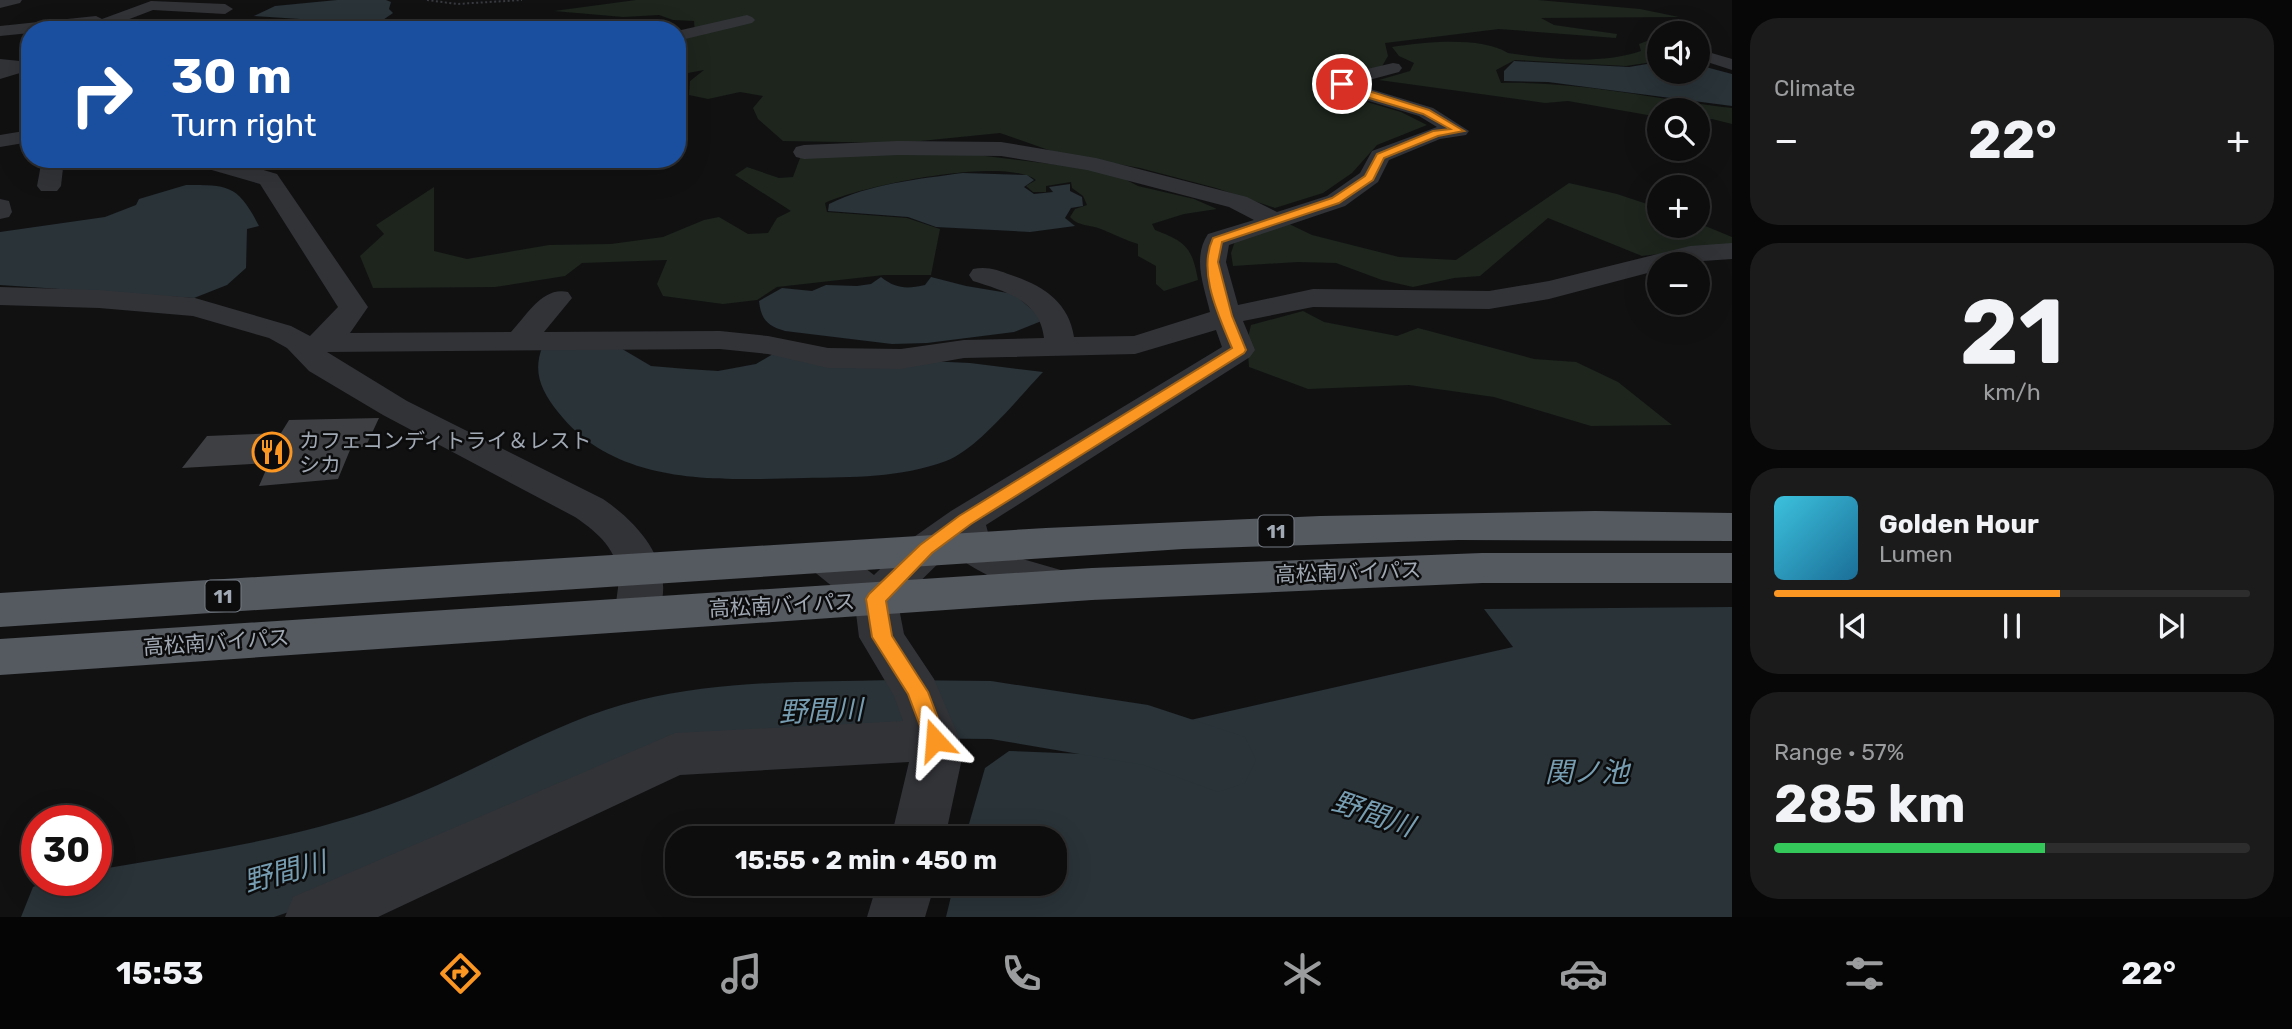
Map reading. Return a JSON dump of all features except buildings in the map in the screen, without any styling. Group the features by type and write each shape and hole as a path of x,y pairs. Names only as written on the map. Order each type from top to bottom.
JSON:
{"highway":[{"name":"高松南バイパス","path":"968,533 1228,532 1437,526 1732,527"},
{"name":"11","path":"0,610 926,549"},
{"name":"高松南バイパス","path":"0,657 1063,586 1469,568 1732,568"}],"street":[{"path":"0,4 15,0"},
{"path":"104,21 153,2 225,9"},
{"path":"94,3 92,16 100,21"},
{"path":"686,34 747,20"},
{"path":"0,30 21,28"},
{"path":"0,46 21,45"},
{"path":"1710,58 1732,65"},
{"path":"0,64 21,65"},
{"path":"0,74 21,67"},
{"path":"876,599 926,549 968,533 1239,350 1226,316 1212,262 1217,240 1336,201 1370,177 1380,156 1436,133 1459,131 1426,112 1349,89 1342,84 1345,80 1378,74 1393,68"},
{"path":"0,82 21,84"},
{"path":"0,141 21,138"},
{"path":"804,152 898,148 1000,149 1088,163 1238,202 1274,220"},
{"path":"49,186 52,168"},
{"path":"230,168 269,179 353,307 343,324 315,347"},
{"path":"0,206 0,212"},
{"path":"0,296 99,299 195,307 280,332 315,347 520,340 720,340 768,345 828,358 901,359 964,349 1135,345 1183,332 1226,316 1313,298 1489,300 1549,290 1690,254 1732,251"},
{"path":"983,275 1014,285 1042,300 1060,326 1060,345"},
{"path":"520,340 558,298"},
{"path":"315,347 320,364 395,408 589,508 611,523 626,538 639,569 637,613"},
{"path":"968,533 1003,568 1063,586"},
{"path":"821,555 876,599 882,637 917,692 935,740 935,763 921,826"},
{"path":"314,917 675,754 935,740"},
{"path":"896,917 902,896"}],"path":[{"path":"427,0 457,4 522,0"}],"shaded area":[{"path":"636,0 1538,0 1640,9 1679,17 1541,18 1554,25 1617,34 1616,38 1499,29 1385,43 1388,56 1381,68 1341,72 1323,83 1336,93 1401,112 1427,125 1377,145 1352,173 1323,193 1275,208 1216,188 1140,168 1057,153 1000,133 901,143 783,141 758,119 753,108 763,96 740,92 708,99 689,95 690,81 704,70 686,73 686,36 695,34 694,21 673,20 659,15 623,17 554,11"},
{"path":"1647,41 1647,63 1626,66 1515,60 1496,70 1501,83 1559,85 1660,98 1647,98 1647,115 1568,101 1545,103 1379,80 1410,71 1414,63 1399,56 1392,47 1405,45 1468,42 1508,53 1558,59 1592,59 1641,51 1639,44"},
{"path":"1710,105 1732,108 1732,124 1712,119"},
{"path":"969,154 1109,171 1138,186 1194,199 1217,209 1184,214 1152,224 1155,230 1174,238 1186,247 1193,260 1198,280 1164,291 1156,284 1156,266 1138,256 1138,244 1081,224 1070,217 1075,209 1087,205 1083,196 1072,188 1071,182 1046,186 1046,192 1033,192 1026,186 1036,180 1019,173 995,171 965,172 899,182 825,203 827,212 907,218 940,229 931,275 884,275 777,287 757,300 723,304 663,296 657,284 667,260 582,263 565,276 495,287 373,288 360,256 384,234 376,225 434,187 434,251 467,259 549,245 611,244 663,237 704,220 719,217 748,234 768,233 777,218 791,211 735,175 747,167 779,178 793,177 800,158"},
{"path":"1569,183 1647,204 1647,238 1710,238 1710,228 1732,237 1732,246 1678,252 1647,252 1647,255 1642,256 1548,218 1480,276 1454,278 1413,287 1382,280 1336,263 1298,262 1233,266 1231,253 1236,238 1287,223 1312,235 1399,257 1456,260"},
{"path":"1303,311 1324,322 1397,336 1418,328 1534,359 1576,362 1618,382 1672,425 1591,426 1494,397 1409,385 1308,389 1249,367 1247,342 1251,325"}],"water":[{"path":"337,0 386,0 391,2 389,9 393,13 381,21 254,16 275,6"},
{"path":"1514,61 1629,67 1647,64 1647,84 1710,84 1710,68 1732,74 1732,106 1710,103 1710,98 1671,98 1548,82 1504,81 1504,71"},
{"path":"963,173 1027,175 1034,180 1024,187 1034,194 1053,192 1049,187 1070,184 1070,191 1082,197 1083,206 1071,208 1065,218 1075,226 1030,232 936,227 908,217 828,211 829,204 860,192 894,183"},
{"path":"186,185 231,190 245,202 259,226 247,229 246,268 227,285 194,298 0,285 0,232 105,217 136,205 139,199"},
{"path":"881,277 902,287 925,285 931,277 1014,294 1044,320 1014,332 927,343 892,344 785,331 766,321 760,308 759,301 782,288 812,291 826,285 857,286 871,284"},
{"path":"612,343 651,366 687,369 718,371 756,364 773,354 970,363 1043,372 971,446 946,461 929,467 858,477 704,478 639,466 609,454 582,436 552,404 538,372 543,345"},
{"name":"関ノ池","path":"1732,607 1732,917 946,917 951,896 1067,896 1067,826 968,826 985,768 1009,751 1135,756 1148,735 1177,723 1513,647 1484,609"}],"waterway":[{"name":"野間川","path":"64,917 260,882 388,843 480,805 577,754 638,730 719,714 893,709 991,710 1148,735 1218,760"}],"place":[{"name":"カフェコンディトライ＆レスト シカ","path":"272,452"}],"route":[{"path":"935,740 929,717 917,692 882,637 876,599 926,549 965,520 1239,350 1226,316 1212,262 1217,240 1336,201 1370,177 1380,156 1436,133 1459,131 1426,112 1349,89 1342,84"}]}
